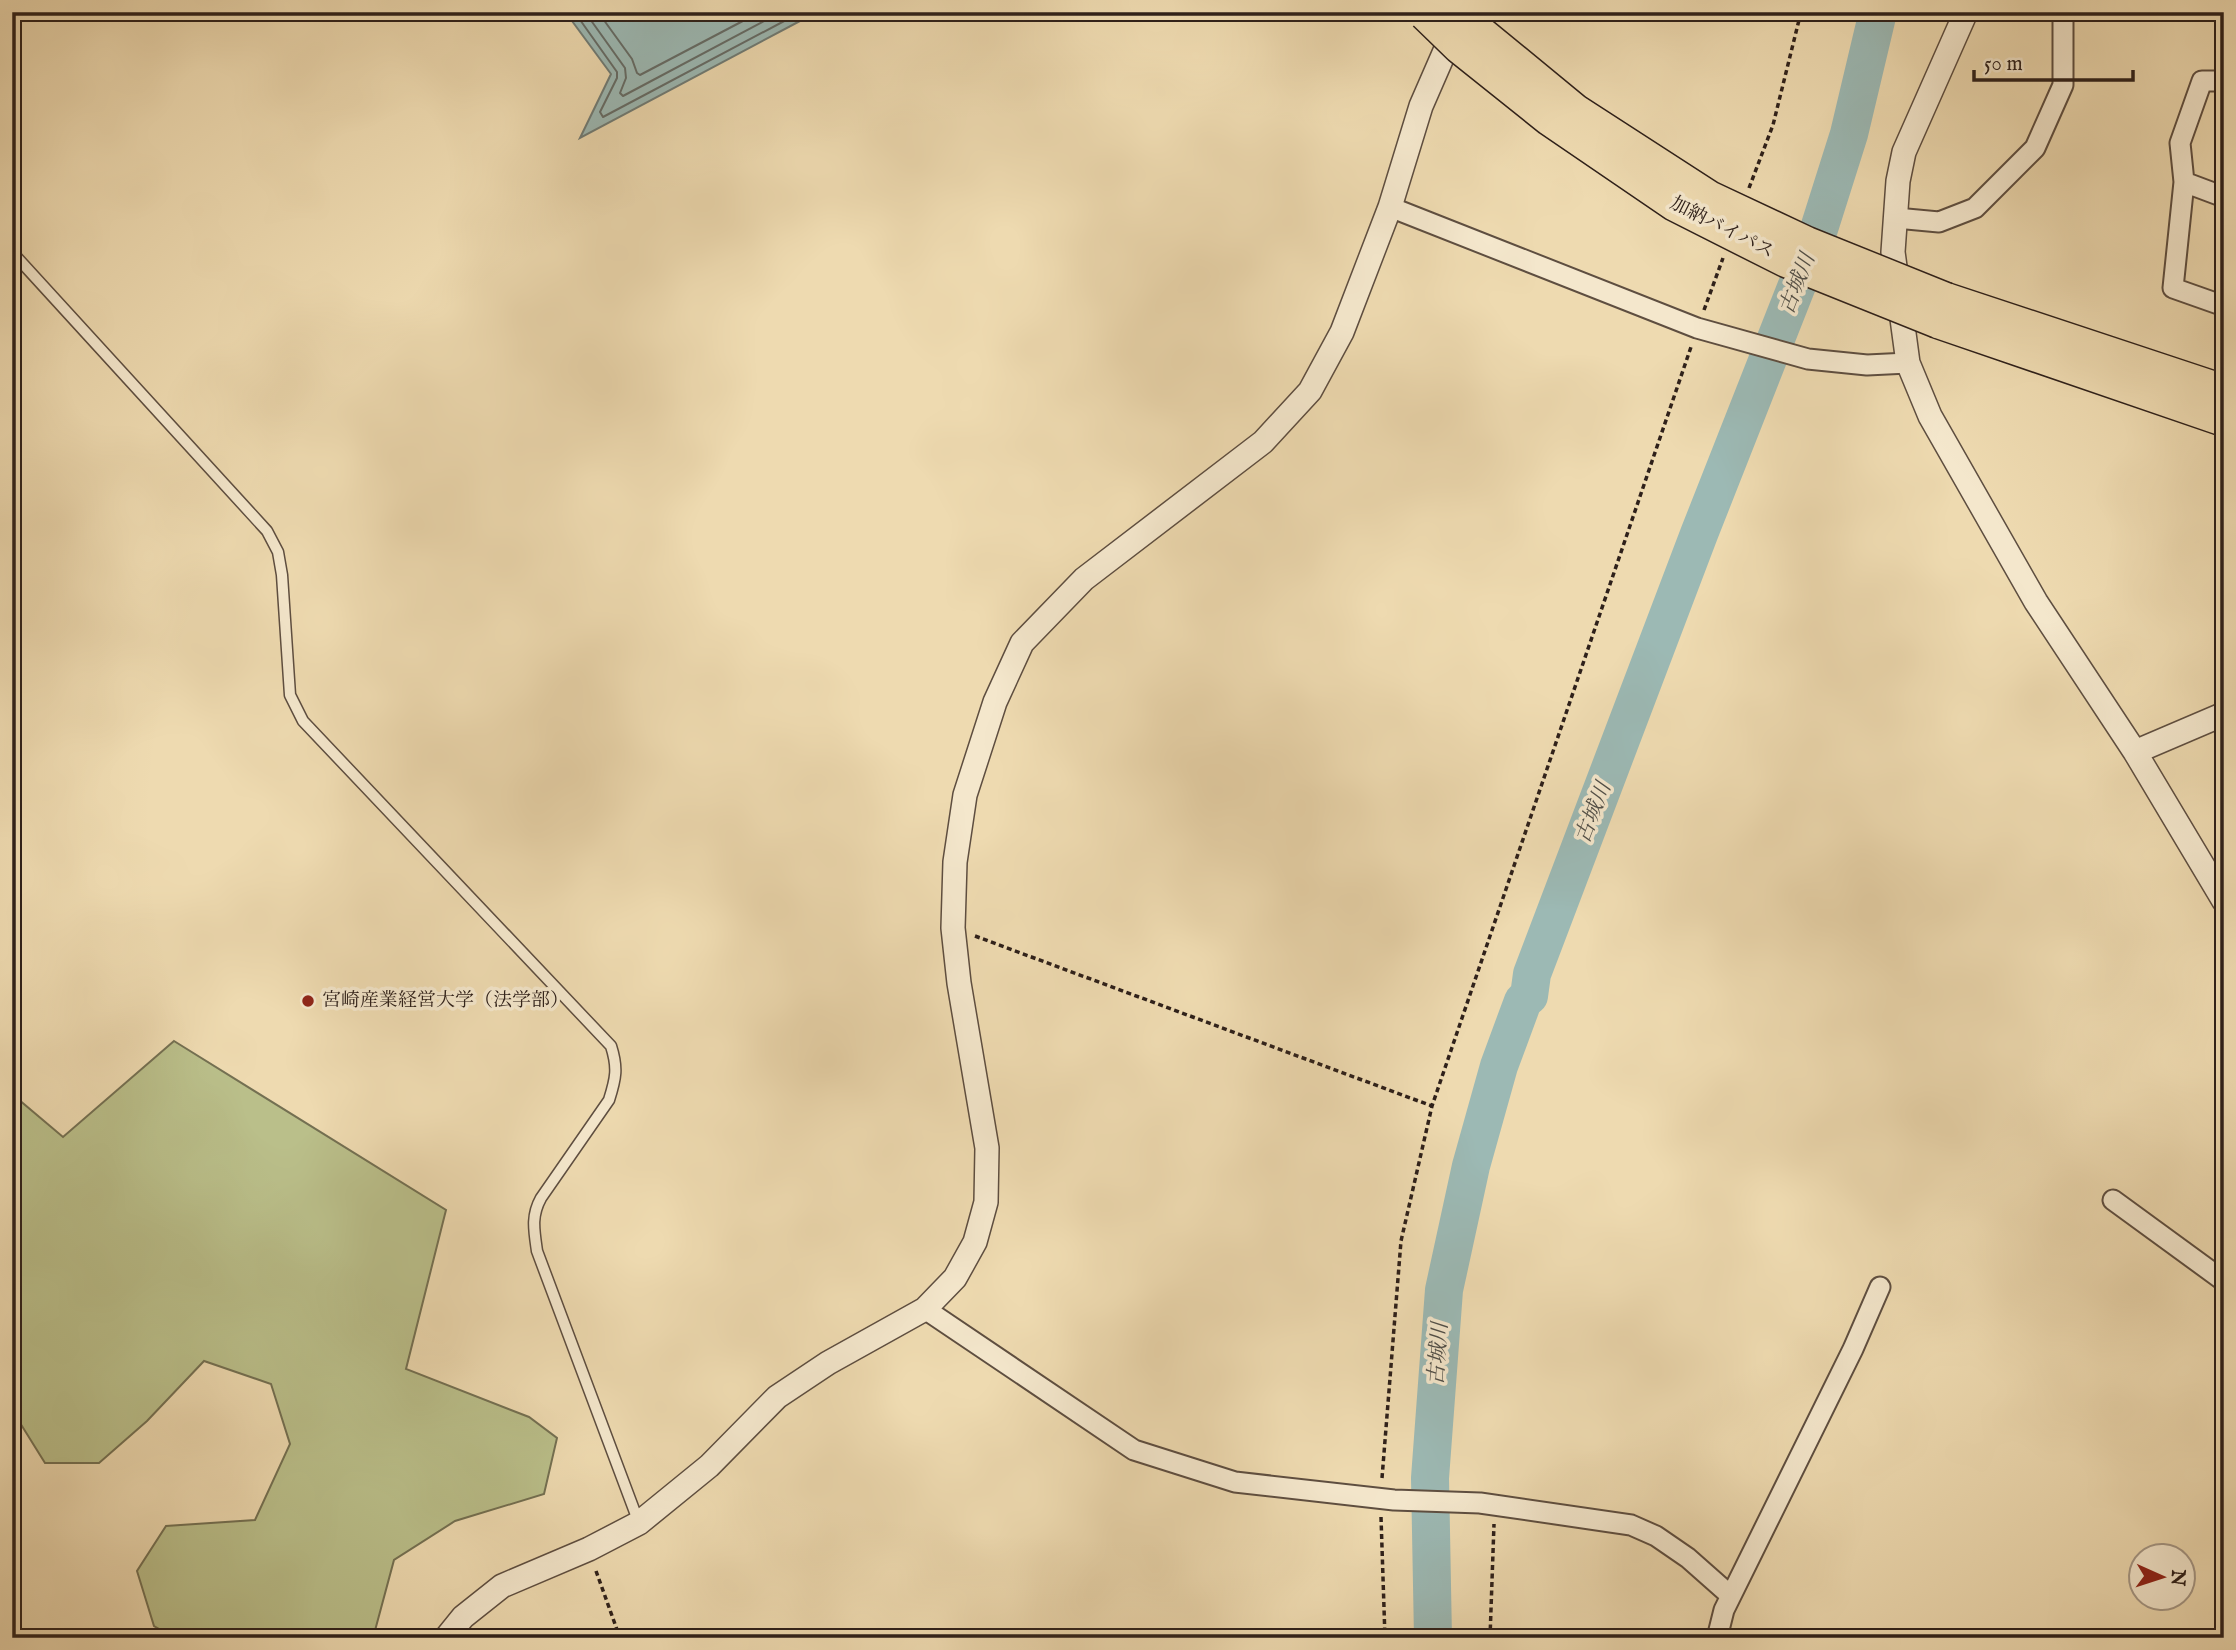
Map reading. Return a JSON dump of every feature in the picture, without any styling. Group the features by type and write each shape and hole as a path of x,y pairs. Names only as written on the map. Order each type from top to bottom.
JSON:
{"highway":[{"name":"加納バイパス","path":"1461,12 1475,28 1576,111 1709,197 1942,311 2224,420"},
{"name":"加納バイパス","path":"1425,13 1459,47 1549,119 1675,205 1786,261 1942,311 2224,391"}],"street":[{"path":"446,1638 463,1617 502,1586 589,1549 639,1523 709,1466 777,1397 828,1363 925,1309 955,1278 975,1242 986,1202 987,1148 959,983 953,928 955,862 965,795 995,702 1022,643 1084,579 1263,442 1310,391 1342,332 1390,207 1421,106 1461,12"},
{"path":"1966,12 1904,152 1898,181 1893,252 1908,363 1930,416 2036,602 2135,752 2224,901"},
{"path":"1896,218 1939,222 1975,208 2035,148 2063,86 2063,12"},
{"path":"2224,81 2202,81 2180,143 2184,182 2173,288 2224,306"},
{"path":"2184,182 2224,197"},
{"path":"1390,207 1697,328 1808,359 1867,365 1908,363"},
{"path":"2135,752 2224,713"},
{"path":"2113,1200 2224,1281"},
{"path":"1717,1638 1724,1610 1853,1349 1880,1287"},
{"path":"925,1309 1134,1450 1235,1482 1387,1499 1488,1504 1631,1525 1656,1536 1688,1558 1731,1596"}],"lane":[{"path":"12,252 267,531 278,552 282,575 290,695 303,721 611,1046 617,1063 609,1100 541,1198 534,1211 533,1226 537,1251 639,1523"}],"path":[{"path":"1749,189 1773,125 1801,12"},
{"path":"1385,1638 1387,1499 1401,1241 1432,1107 1697,328 1726,252"},
{"path":"953,928 1432,1107"},
{"path":"1488,1504 1490,1638"},
{"path":"589,1549 620,1638"}],"green space":[{"path":"174,1041 446,1210 406,1369 529,1417 557,1438 544,1494 455,1521 394,1560 373,1638 175,1638 154,1626 137,1571 166,1526 255,1520 290,1444 271,1384 204,1361 147,1421 99,1463 45,1463 12,1410 12,1094 63,1137"}],"water":[{"path":"555,12 795,12 800,21 580,138 611,74 572,21"}],"waterway":[{"name":"古城川","path":"1433,1638 1430,1478 1444,1290 1471,1166 1499,1066 1523,1001 1529,996 1532,974 1699,534 1818,232 1849,134 1878,12"}],"place":[{"name":"宮崎産業経営大学（法学部）","path":"308,1001"}]}
